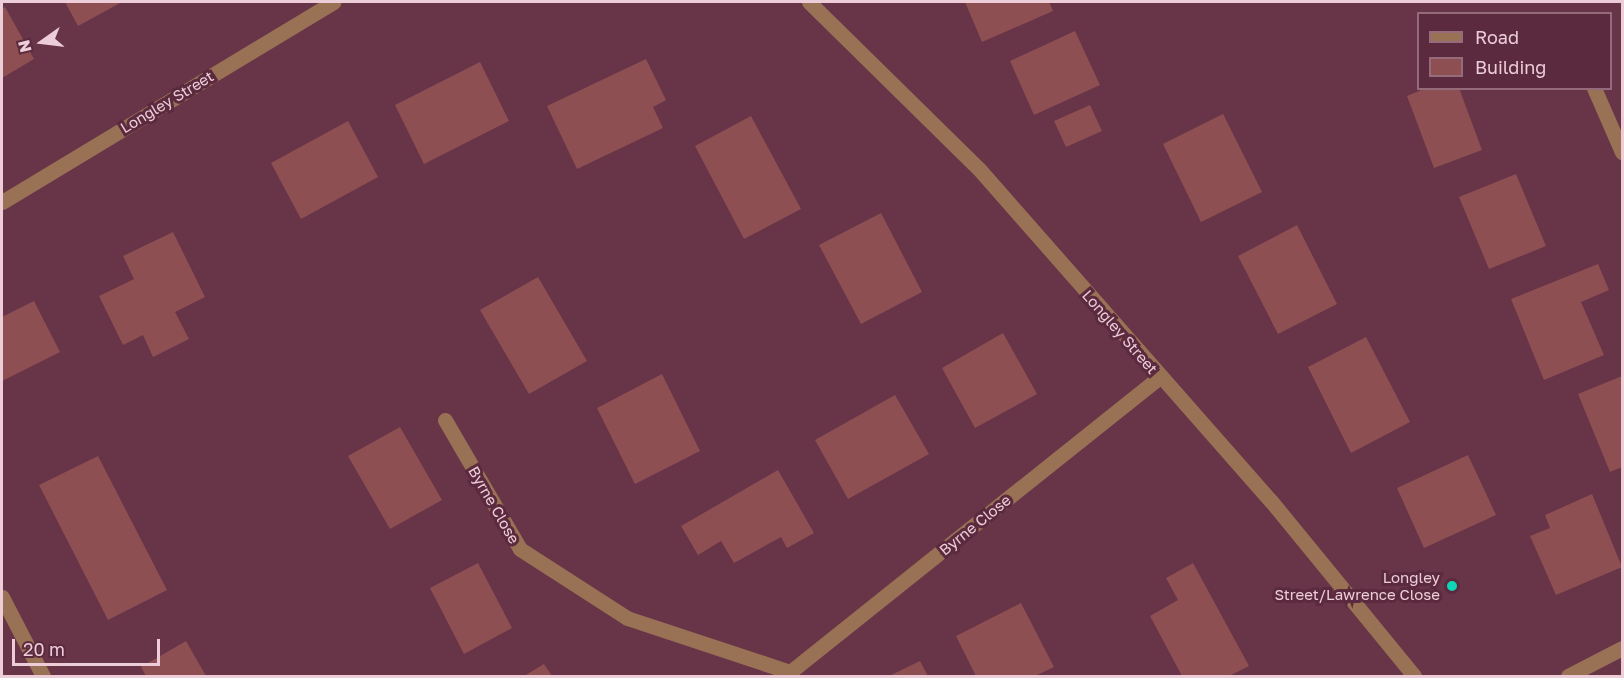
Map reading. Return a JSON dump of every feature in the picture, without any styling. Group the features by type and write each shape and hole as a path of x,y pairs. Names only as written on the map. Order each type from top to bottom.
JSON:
{"street":[{"name":"Longley Street","path":"2,202 333,2"},
{"name":"Longley Street","path":"809,2 979,169 1159,377 1271,501 1414,676"},
{"path":"1595,90 1623,152"},
{"name":"Byrne Close","path":"445,420 520,549 627,618 791,674 1159,377"},
{"path":"2,597 43,676"},
{"path":"1568,676 1623,648"}],"building":[{"path":"65,2 122,2 78,26"},
{"path":"965,2 1049,2 1053,11 982,42"},
{"path":"5,7 34,59 2,78 2,9"},
{"path":"1075,31 1100,85 1034,115 1010,61"},
{"path":"646,59 666,100 653,107 663,128 577,169 547,106"},
{"path":"480,62 509,121 424,164 395,105"},
{"path":"1421,90 1460,90 1482,150 1434,168 1407,96"},
{"path":"1090,105 1102,131 1066,147 1054,121"},
{"path":"1223,114 1262,192 1201,222 1163,144"},
{"path":"751,116 801,209 744,239 695,146"},
{"path":"348,121 378,177 301,219 271,163"},
{"path":"1516,174 1546,246 1489,269 1459,197"},
{"path":"881,213 922,292 861,324 819,245"},
{"path":"1297,225 1337,304 1278,334 1238,256"},
{"path":"173,232 205,297 175,312 189,339 153,357 143,335 123,345 99,296 134,279 123,256"},
{"path":"1598,264 1609,290 1581,302 1604,355 1544,380 1511,299"},
{"path":"538,277 587,361 529,394 480,310"},
{"path":"34,301 60,352 2,381 2,317"},
{"path":"1003,333 1037,394 975,428 942,368"},
{"path":"1366,337 1410,422 1351,453 1308,367"},
{"path":"662,374 700,451 635,484 597,408"},
{"path":"1622,376 1622,467 1610,472 1578,394"},
{"path":"895,395 929,454 848,499 815,440"},
{"path":"400,427 442,500 390,529 348,456"},
{"path":"1468,455 1496,515 1424,548 1397,488"},
{"path":"98,456 167,590 108,620 39,485"},
{"path":"778,470 814,533 787,548 781,537 734,563 721,541 698,555 681,526"},
{"path":"1592,494 1622,567 1556,595 1530,536 1550,528 1545,515"},
{"path":"478,563 512,628 464,654 430,588"},
{"path":"1193,563 1249,666 1229,676 1182,676 1150,616 1178,600 1166,578"},
{"path":"1021,603 1054,667 1035,676 976,676 956,636"},
{"path":"186,641 206,676 146,676 141,667"},
{"path":"920,661 928,676 889,676"},
{"path":"544,664 552,676 524,676"}],"place":[{"name":"Longley Street/Lawrence Close","path":"1452,586"}]}
